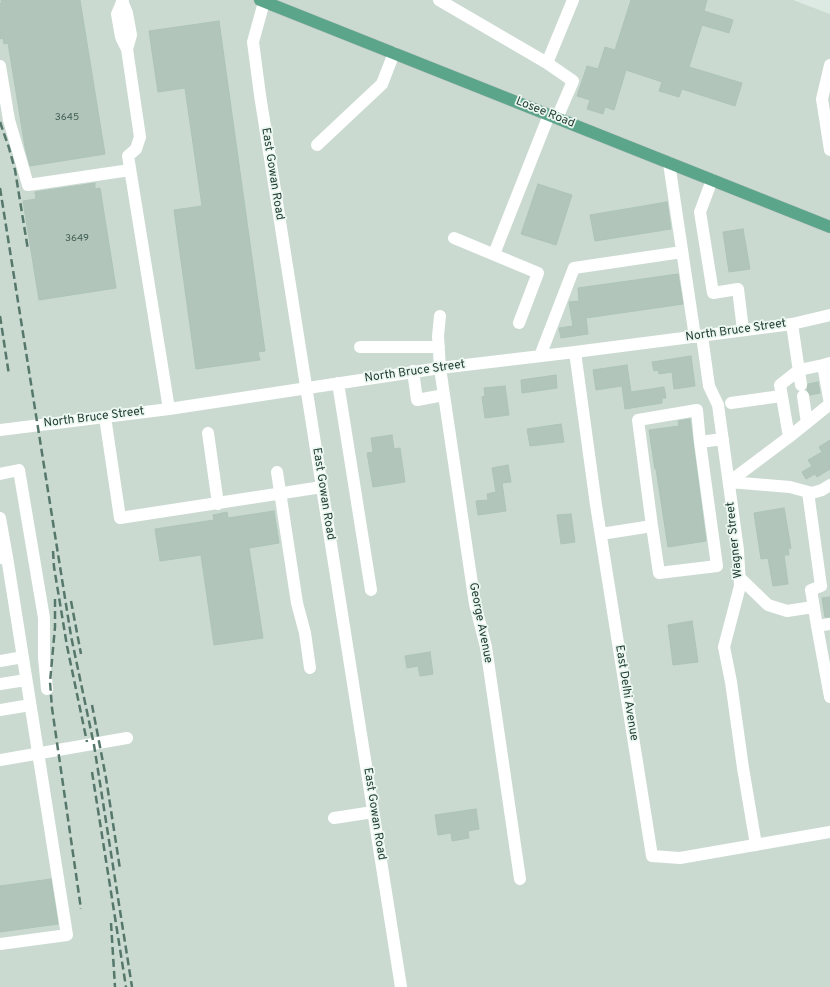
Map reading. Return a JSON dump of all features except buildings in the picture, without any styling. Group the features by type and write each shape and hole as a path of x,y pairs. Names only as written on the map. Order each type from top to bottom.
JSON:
{"main road":[{"name":"Losee Road","path":"262,1 830,227"}],"street":[{"path":"122,0 117,14 123,18 121,37 127,49 140,137 136,149 128,156 169,409"},
{"path":"439,0 548,63 572,80 553,117 494,254"},
{"path":"548,63 573,0"},
{"name":"East Gowan Road","path":"262,1 254,42 260,95 401,987"},
{"path":"317,145 382,84 394,53"},
{"path":"830,65 822,99 830,150"},
{"path":"0,66 9,120 28,185 130,170"},
{"name":"Wagner Street","path":"669,163 682,252 709,386 718,405 738,550 740,586 724,647 731,682 756,845"},
{"path":"712,180 700,212 713,293 738,289 743,330"},
{"path":"454,238 538,273 519,323"},
{"path":"540,356 574,268 682,252"},
{"name":"North Bruce Street","path":"0,430 169,409 413,371 792,324 830,315"},
{"name":"George Avenue","path":"440,316 438,336 440,368 475,604 486,647 520,879"},
{"path":"792,324 807,423"},
{"path":"360,347 439,347"},
{"name":"East Delhi Avenue","path":"575,352 601,534 652,856 680,858 830,832"},
{"path":"729,482 789,437 830,404 827,364 799,370 780,385 789,437"},
{"path":"413,371 417,400 444,395"},
{"path":"338,383 371,590"},
{"path":"731,403 781,396"},
{"path":"697,410 716,566 659,573 652,526 638,420 697,410"},
{"path":"105,417 120,518 322,487"},
{"path":"208,433 218,504"},
{"path":"700,442 723,439"},
{"path":"0,474 19,470 44,618 44,658 48,689"},
{"path":"277,472 297,604 305,633 310,668"},
{"path":"729,482 790,487 812,493 822,490 830,484"},
{"path":"808,492 821,586 811,590 830,697"},
{"path":"0,518 4,558 23,657 67,935 0,944"},
{"path":"601,534 652,526"},
{"path":"739,577 768,606 786,611 814,606"},
{"path":"817,626 830,624"},
{"path":"0,661 23,657"},
{"path":"0,684 26,680"},
{"path":"0,710 30,705"},
{"path":"0,760 127,738"},
{"path":"334,818 373,812"}],"shaded area":[{"path":"0,0 793,0 830,14 830,987 0,987"}],"railway":[{"path":"0,122 15,170 28,250"},
{"path":"0,188 71,636 94,745 132,987"},
{"path":"0,316 9,375"},
{"path":"53,551 54,567 67,646 87,742"},
{"path":"55,599 55,627 50,682 52,708 81,909"},
{"path":"71,601 81,654"},
{"path":"92,705 106,778 120,869"},
{"path":"92,772 126,987"},
{"path":"111,923 115,987"}]}
